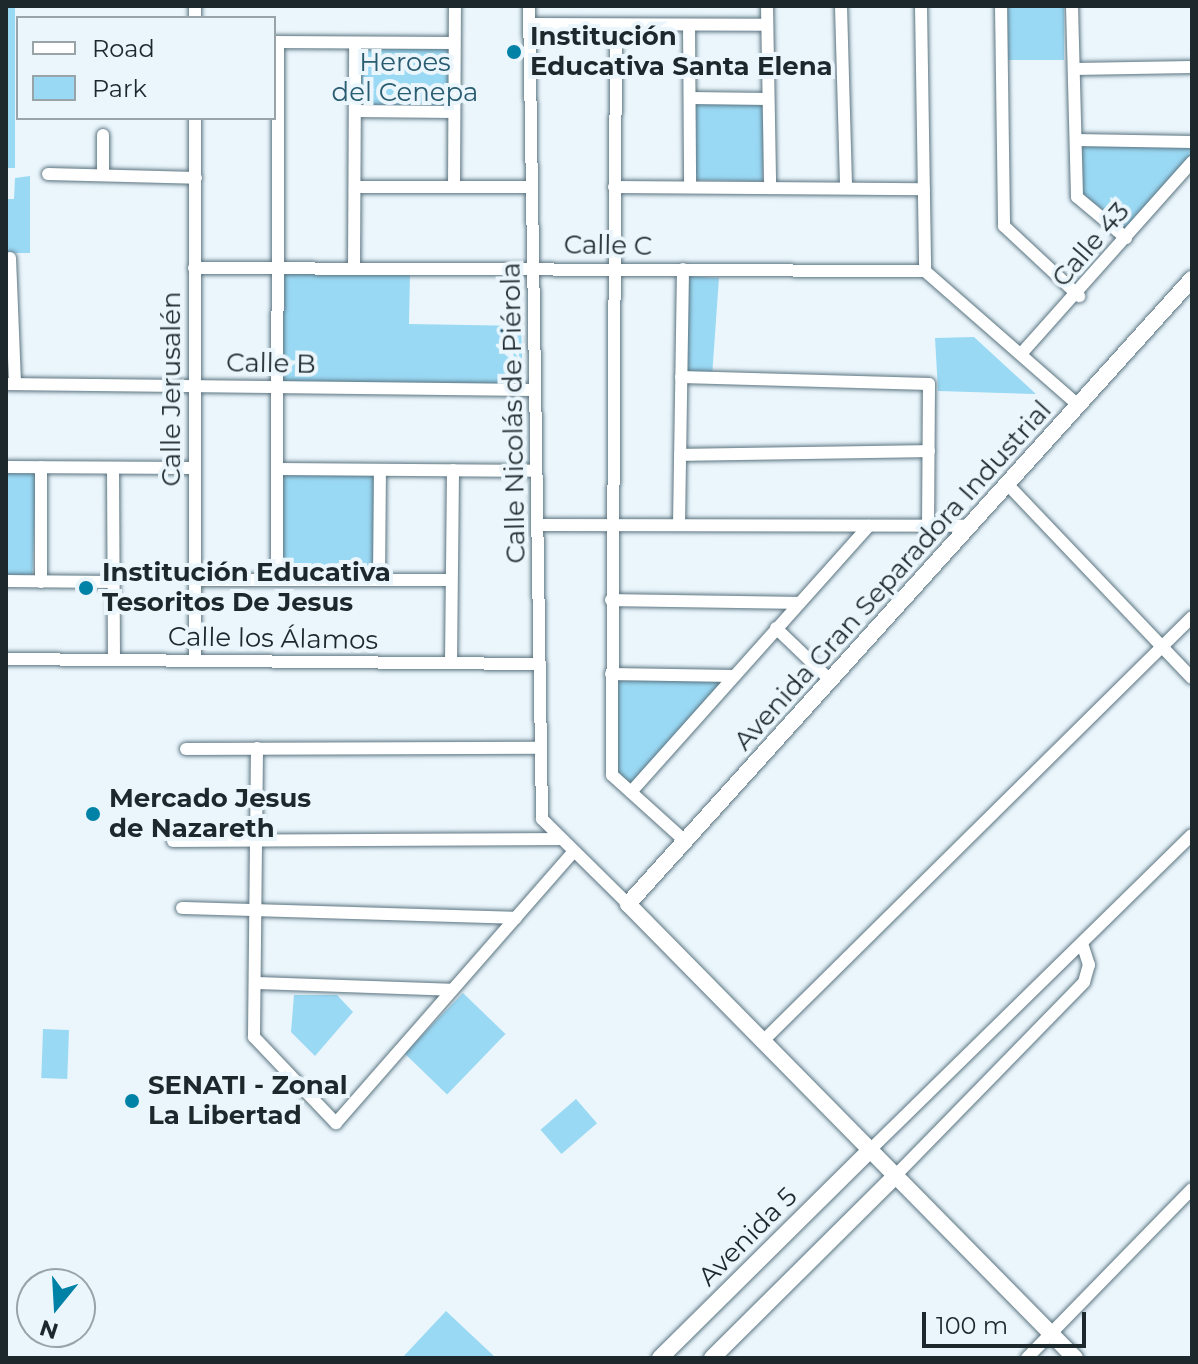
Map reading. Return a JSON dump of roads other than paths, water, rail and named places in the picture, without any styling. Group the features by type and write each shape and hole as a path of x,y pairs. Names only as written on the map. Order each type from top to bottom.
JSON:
{"street":[{"path":"454,187 455,6"},
{"name":"Calle Nicolás de Piérola","path":"529,6 542,819 561,839"},
{"path":"767,6 770,185"},
{"path":"841,6 846,187"},
{"path":"921,6 925,271 1079,406"},
{"path":"1001,6 1004,226 1079,296"},
{"path":"1072,6 1077,197 1126,238"},
{"path":"530,24 767,25"},
{"path":"616,25 612,775 685,841"},
{"path":"689,25 690,186"},
{"path":"277,580 274,386 276,42 454,43"},
{"path":"354,267 355,44"},
{"path":"1074,69 1192,67"},
{"path":"690,98 768,99"},
{"path":"355,111 454,112"},
{"name":"Calle Jerusalén","path":"195,120 195,660"},
{"path":"103,135 103,175"},
{"path":"1076,140 1192,142"},
{"name":"Calle 43","path":"1021,354 1079,296 1192,162"},
{"path":"48,174 196,178"},
{"path":"614,187 770,185 924,189"},
{"path":"355,187 532,187"},
{"path":"10,258 11,384"},
{"name":"Calle C","path":"194,268 925,271"},
{"path":"679,525 683,269"},
{"name":"Avenida Gran Separadora Industrial","path":"628,904 1009,486 1192,279"},
{"path":"681,377 929,384 928,526"},
{"name":"Calle B","path":"11,384 535,390"},
{"path":"680,455 929,451"},
{"path":"6,467 195,468"},
{"path":"41,467 41,582"},
{"path":"113,468 114,660"},
{"path":"277,469 536,471"},
{"path":"379,580 380,470"},
{"path":"451,663 453,470"},
{"path":"1009,486 1192,678"},
{"path":"537,525 972,526"},
{"path":"631,792 869,526"},
{"path":"195,580 451,580"},
{"path":"6,581 113,582"},
{"path":"611,600 799,603"},
{"path":"765,1039 1192,617"},
{"path":"776,628 831,681"},
{"name":"Calle los Álamos","path":"6,659 539,664"},
{"path":"611,674 734,676"},
{"path":"257,748 254,1037 336,1123 574,851"},
{"path":"186,749 541,748"},
{"path":"870,1150 1192,835"},
{"path":"173,841 561,839 765,1039 1075,1358"},
{"path":"182,908 516,918"},
{"path":"712,1358 1084,982 1089,965 1082,943"},
{"path":"256,983 452,990"},
{"name":"Avenida 5","path":"660,1358 870,1150"},
{"path":"1027,1358 1192,1189"}],"place":[{"name":"Institución Educativa Santa Elena","path":"514,52"},
{"name":"Institución Educativa Tesoritos De Jesus","path":"86,588"},
{"name":"Mercado Jesus de Nazareth","path":"93,814"},
{"name":"SENATI - Zonal La Libertad","path":"132,1101"}],"park label":[{"name":"Heroes del Cenepa","path":"405,78"}]}
